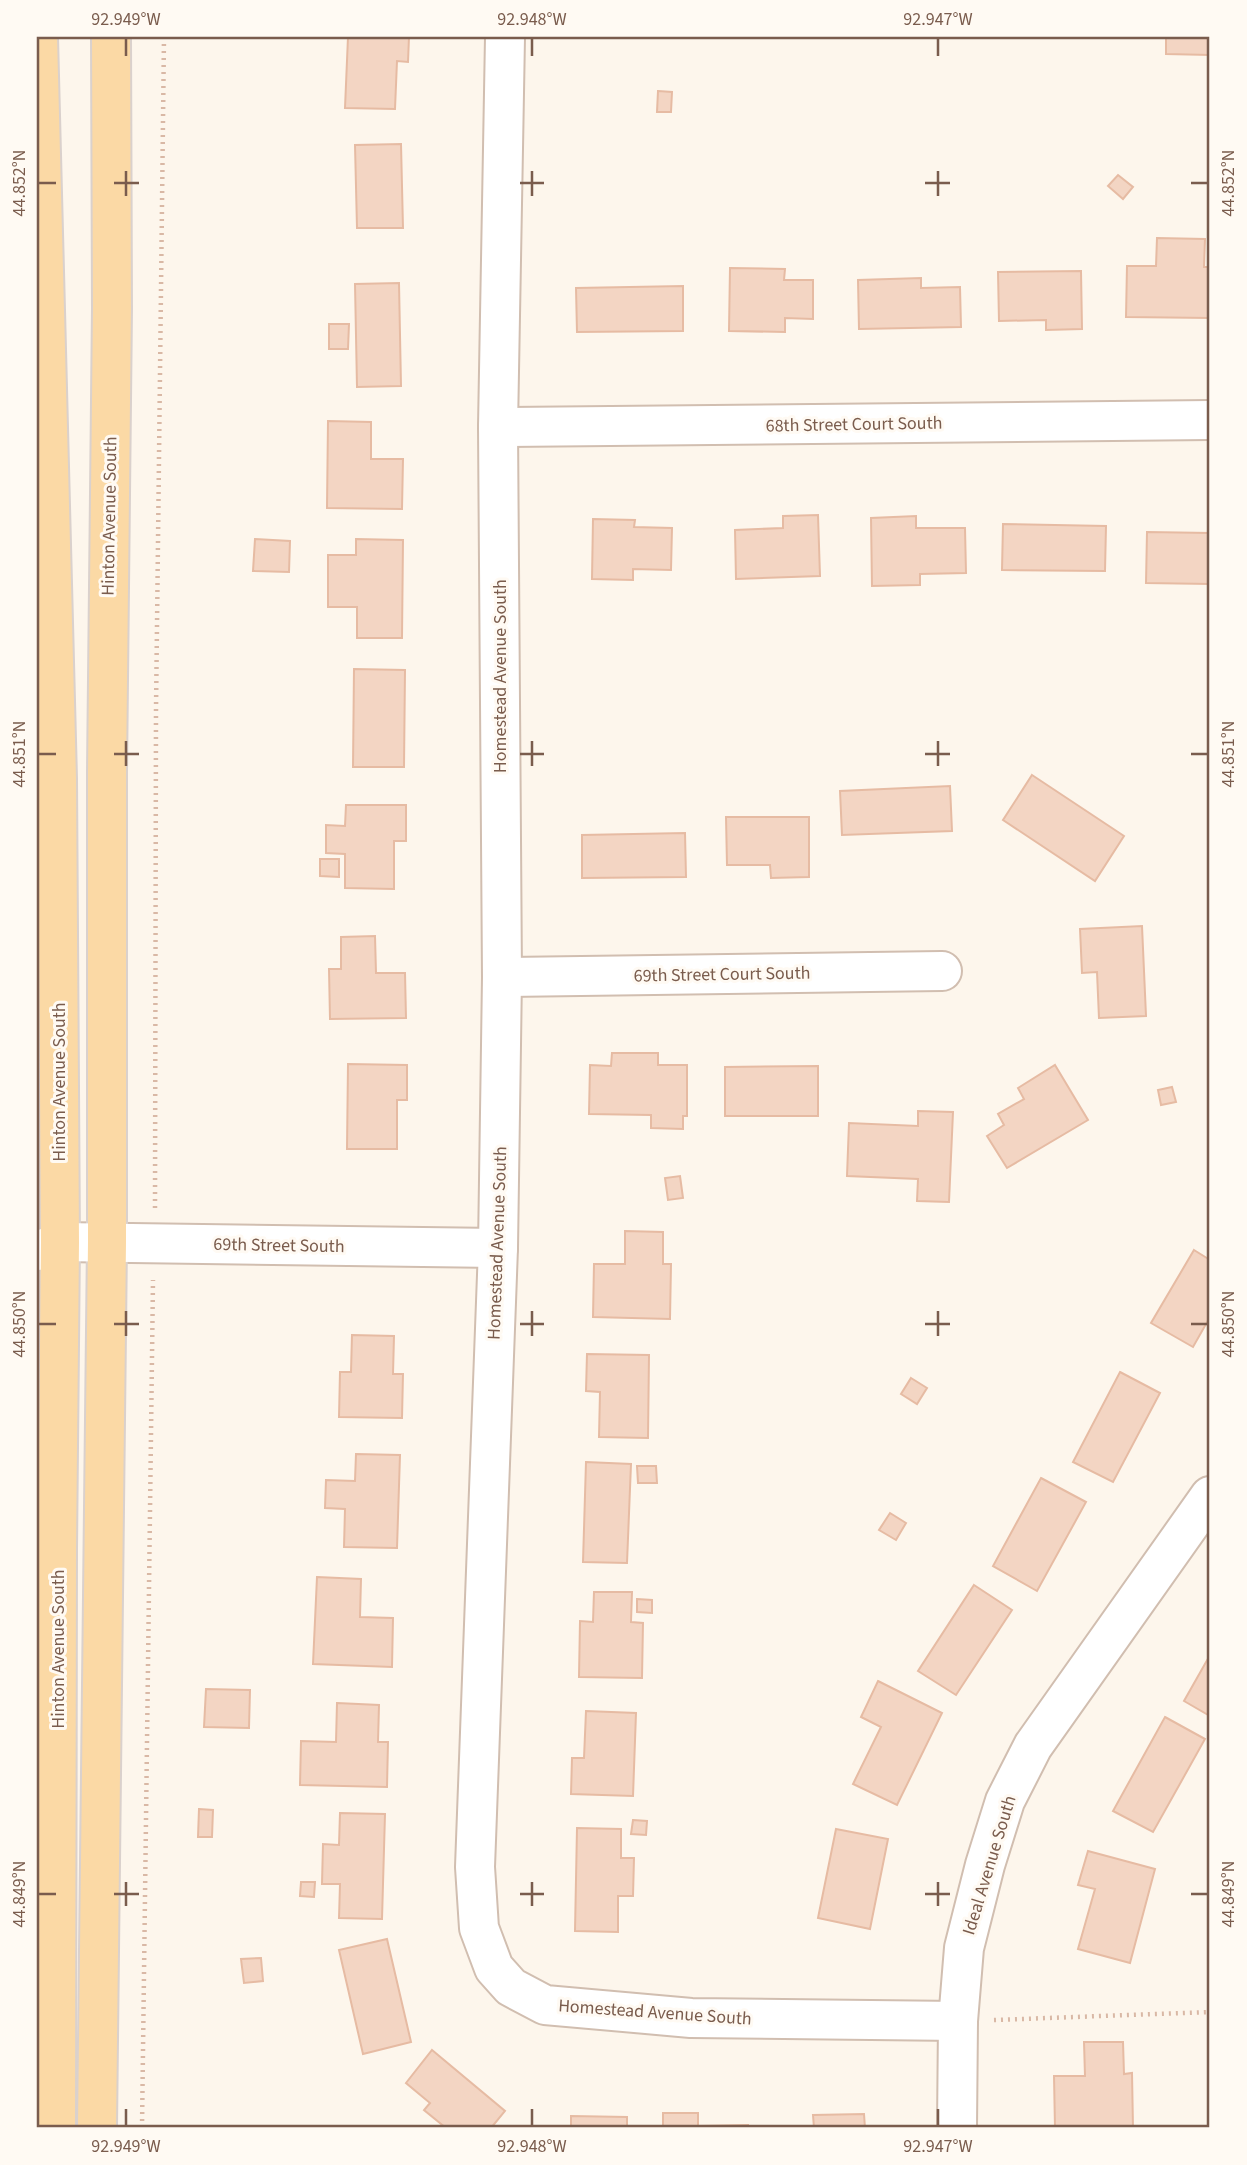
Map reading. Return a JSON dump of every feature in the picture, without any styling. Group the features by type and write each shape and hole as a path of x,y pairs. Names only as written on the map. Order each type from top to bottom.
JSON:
{"main road":[{"name":"Hinton Avenue South","path":"38,37 57,779 45,1241 57,1550 57,2128"},
{"name":"Hinton Avenue South","path":"97,2128 107,1242 111,37"}],"street":[{"name":"Homestead Avenue South","path":"505,37 498,428 502,977 498,1248 475,1867 479,1927 494,1968 511,1987 545,2005 691,2018 958,2021"},
{"name":"68th Street Court South","path":"498,428 1210,419"},
{"name":"69th Street Court South","path":"502,977 942,971"},
{"name":"69th Street South","path":"45,1241 498,1248"},
{"name":"Ideal Avenue South","path":"957,2128 958,2021 964,1948 1005,1801 1032,1746 1210,1496"}],"path":[{"path":"156,1199 156,710 164,37"},
{"path":"142,2128 152,1295"},
{"path":"958,2021 1210,2012"}],"building":[{"path":"348,37 409,37 408,62 397,61 395,109 345,108"},
{"path":"1166,37 1210,37 1210,55 1166,54"},
{"path":"658,91 672,92 671,112 657,112"},
{"path":"401,144 403,228 357,228 355,145"},
{"path":"1118,175 1133,187 1123,199 1108,186"},
{"path":"1157,238 1205,239 1204,267 1210,267 1210,318 1126,317 1127,266 1156,266"},
{"path":"730,268 785,269 784,280 813,280 813,319 785,318 785,332 729,331"},
{"path":"1081,271 1082,329 1046,330 1046,320 999,321 998,272"},
{"path":"921,278 921,288 960,287 961,327 859,329 858,280"},
{"path":"399,283 401,386 357,387 355,284"},
{"path":"683,286 683,331 577,332 576,288"},
{"path":"329,324 349,324 348,349 329,349"},
{"path":"328,421 371,422 371,459 403,459 402,509 327,508"},
{"path":"818,515 820,576 736,579 735,530 783,528 783,516"},
{"path":"916,516 916,528 965,528 966,573 920,574 920,585 872,586 871,518"},
{"path":"593,519 635,520 634,527 672,528 671,570 633,569 633,580 592,579"},
{"path":"1003,524 1106,526 1105,571 1002,570"},
{"path":"1147,532 1210,533 1210,584 1146,583"},
{"path":"255,539 290,541 289,572 253,571"},
{"path":"356,539 403,540 402,638 357,638 357,607 328,607 328,555 356,555"},
{"path":"354,669 405,670 404,767 353,767"},
{"path":"1032,775 1124,836 1095,881 1003,820"},
{"path":"950,786 952,831 842,835 840,791"},
{"path":"346,805 406,805 406,841 394,841 394,889 345,888 345,854 326,853 326,825 345,826"},
{"path":"726,817 809,817 809,877 771,878 770,865 727,865"},
{"path":"685,833 686,877 582,878 582,835"},
{"path":"320,859 339,859 339,877 320,876"},
{"path":"1142,926 1146,1016 1099,1018 1097,972 1082,973 1080,929"},
{"path":"375,936 376,973 405,973 406,1018 330,1019 329,969 341,969 341,937"},
{"path":"612,1053 658,1053 658,1065 687,1065 687,1116 683,1116 683,1129 651,1128 651,1115 589,1114 590,1065 611,1066"},
{"path":"348,1064 407,1065 407,1100 397,1100 397,1149 347,1149"},
{"path":"1055,1065 1088,1120 1007,1168 987,1136 1004,1125 998,1114 1024,1099 1018,1088"},
{"path":"818,1066 818,1116 725,1116 725,1067"},
{"path":"1172,1087 1176,1102 1161,1105 1158,1090"},
{"path":"918,1111 953,1112 949,1202 917,1201 918,1179 847,1176 849,1123 918,1126"},
{"path":"680,1176 683,1198 668,1200 665,1178"},
{"path":"625,1231 663,1232 663,1264 671,1264 670,1319 593,1317 594,1264 625,1264"},
{"path":"1194,1250 1210,1260 1210,1317 1193,1347 1151,1323"},
{"path":"352,1335 394,1336 393,1374 403,1374 402,1418 339,1417 340,1372 351,1372"},
{"path":"587,1354 649,1355 648,1438 599,1437 600,1392 586,1391"},
{"path":"1120,1372 1160,1393 1113,1482 1073,1462"},
{"path":"911,1378 927,1388 917,1404 901,1394"},
{"path":"356,1454 400,1455 397,1548 344,1547 345,1509 325,1508 326,1480 355,1481"},
{"path":"586,1462 631,1464 627,1563 583,1562"},
{"path":"637,1466 656,1466 657,1483 638,1483"},
{"path":"1041,1478 1086,1502 1037,1591 993,1566"},
{"path":"890,1513 906,1523 896,1540 879,1530"},
{"path":"317,1577 361,1579 360,1617 393,1618 392,1667 313,1664"},
{"path":"974,1585 1012,1610 956,1695 918,1671"},
{"path":"594,1592 632,1592 631,1622 643,1623 642,1678 579,1677 580,1621 593,1622"},
{"path":"637,1599 652,1600 652,1613 637,1612"},
{"path":"1210,1655 1210,1716 1184,1701"},
{"path":"878,1681 942,1713 897,1805 853,1784 881,1727 861,1717"},
{"path":"206,1689 250,1690 249,1728 204,1727"},
{"path":"337,1703 379,1705 378,1742 388,1742 387,1787 300,1785 301,1741 336,1742"},
{"path":"586,1711 636,1713 633,1796 571,1794 572,1758 584,1758"},
{"path":"1165,1717 1205,1739 1153,1832 1113,1811"},
{"path":"199,1809 213,1810 212,1837 198,1837"},
{"path":"340,1813 385,1814 382,1919 339,1918 340,1884 322,1884 323,1844 339,1845"},
{"path":"633,1820 647,1821 646,1835 631,1834"},
{"path":"577,1828 621,1829 621,1858 634,1858 633,1896 618,1896 618,1932 575,1931"},
{"path":"836,1829 888,1839 870,1929 818,1918"},
{"path":"1088,1851 1155,1869 1130,1963 1078,1949 1095,1889 1078,1885"},
{"path":"301,1882 315,1882 314,1897 300,1896"},
{"path":"387,1939 411,2042 363,2054 339,1950"},
{"path":"261,1958 263,1981 244,1983 241,1959"},
{"path":"1084,2042 1123,2042 1124,2074 1132,2073 1133,2128 1055,2128 1054,2076 1085,2076"},
{"path":"432,2050 505,2111 491,2128 446,2128 424,2110 430,2103 406,2083"},
{"path":"663,2113 698,2113 698,2126 748,2125 748,2128 663,2128"},
{"path":"864,2114 865,2128 814,2128 813,2115"},
{"path":"571,2116 627,2117 627,2128 571,2128"}]}
